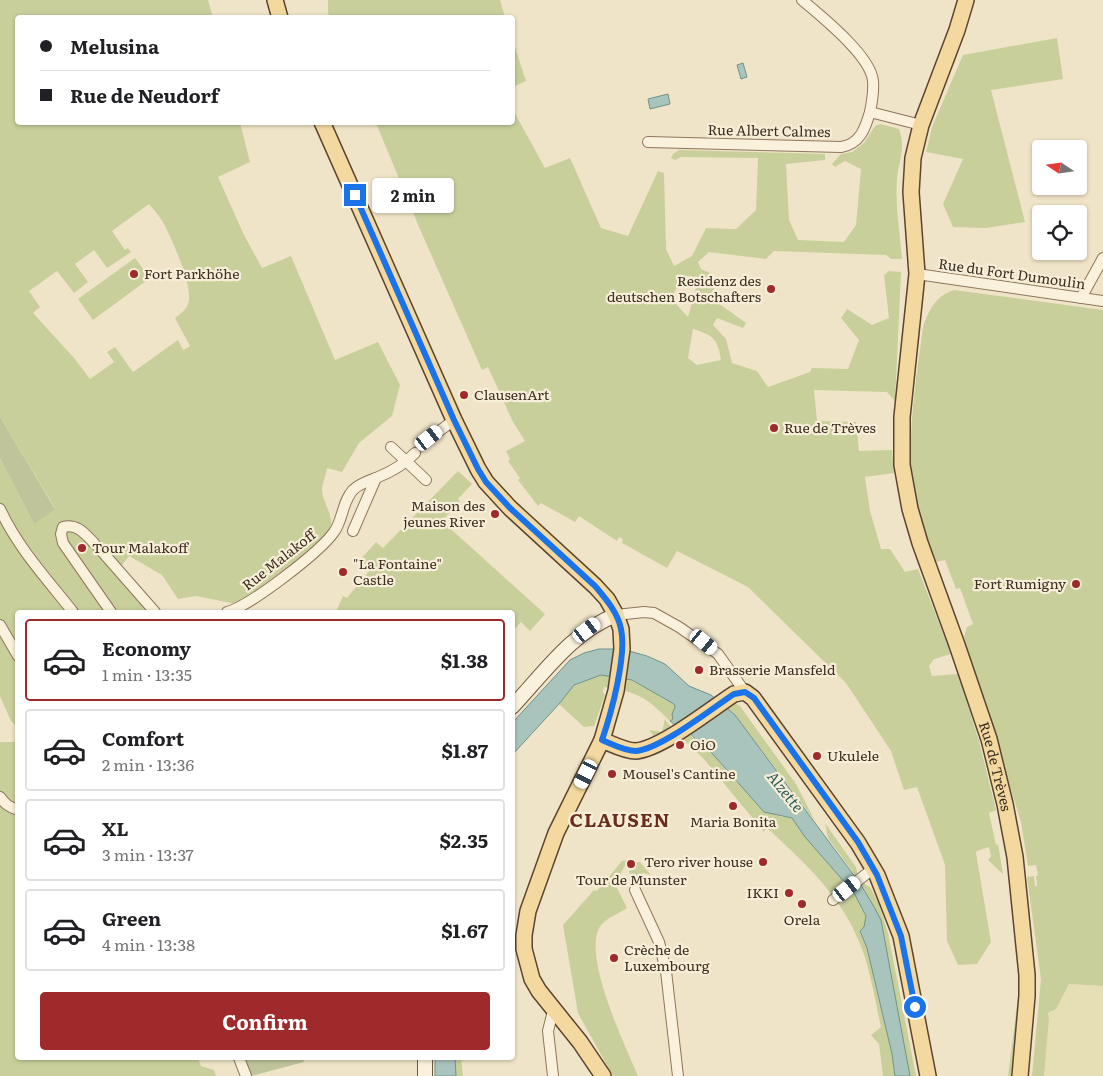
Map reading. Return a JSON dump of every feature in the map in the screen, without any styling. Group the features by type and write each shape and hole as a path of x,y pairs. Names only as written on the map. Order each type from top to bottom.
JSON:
{"main road":[{"path":"275,0 279,15"},
{"name":"Rue de Trèves","path":"966,0 957,30 921,125 910,177 917,274 902,417 902,465 910,509 920,543 957,645 988,739 1005,804 1015,857 1027,975 1020,1076"},
{"path":"323,125 471,457 486,482 510,508 607,599 616,615 621,630 622,649 616,691 602,740 556,833 526,921 524,950 535,985 553,1011 580,1042 603,1076"},
{"path":"515,704 569,644 596,623 616,615"},
{"path":"602,740 634,751 653,746 734,694 745,692 754,698 858,842 874,868 901,936 928,1076"},
{"path":"425,1060 425,1076"}],"street":[{"name":"Rue Albert Calmes","path":"648,142 841,147 850,145 858,140 865,129 870,112 873,80 868,66 838,31 802,0"},
{"path":"870,112 921,125"},
{"path":"1081,298 1103,258"},
{"name":"Rue du Fort Dumoulin","path":"917,274 1103,301"},
{"path":"426,441 454,420"},
{"path":"391,447 426,480"},
{"name":"Rue Malakoff","path":"232,610 245,604 312,555 334,533 341,521 348,498 359,485 407,462 415,453"},
{"path":"353,531 376,478"},
{"path":"0,509 26,554 72,610"},
{"path":"110,610 63,543 61,534 64,527 71,525 81,530 153,610"},
{"path":"616,615 644,612 654,613 679,627 718,654 745,692"},
{"path":"0,625 15,651"},
{"path":"0,797 4,803 15,809"},
{"path":"833,900 874,868"},
{"path":"635,890 659,942 666,970 678,1076"},
{"path":"553,1011 548,1031 553,1076"},
{"path":"240,1060 246,1076"}],"shaded area":[{"path":"1069,984 1103,986 1103,1076 1044,1076 1048,1013 1056,1009"}],"green space":[{"path":"0,0 208,0 212,15 15,15 15,125 241,125 250,162 218,177 244,235 262,268 291,256 335,360 378,342 400,385 392,416 359,443 342,472 327,468 322,491 331,524 327,533 318,544 274,579 236,604 196,596 178,599 162,575 129,556 119,569 153,610 15,610 15,725 11,721 0,696 0,458 34,524 55,508 0,417","holes":["149,204 160,217 177,253 188,287 188,304 175,318 190,346 183,350 178,340 133,372 115,347 107,352 114,362 90,379 75,359 33,313 40,307 29,291 57,271 74,293 88,282 75,264 94,250 107,268 131,252 128,248 125,250 112,231"]},
{"path":"328,0 500,0 504,15 329,15"},
{"path":"1057,38 1063,79 991,90 1025,222 986,228 953,227 943,204 963,159 926,152 932,127 963,55"},
{"path":"515,47 526,81 515,86"},
{"path":"515,114 545,168 570,158 601,228 628,236 658,171 664,173 666,249 674,266 692,256 706,228 736,229 756,210 758,158 681,157 675,160 671,158 679,150 825,154 825,160 786,164 789,220 798,240 844,242 856,225 861,169 845,161 835,167 832,164 841,154 852,152 864,143 875,126 880,124 899,129 902,148 897,178 897,198 902,259 891,259 886,255 774,251 766,259 709,252 698,262 701,269 710,273 718,303 746,323 743,328 717,318 713,325 726,339 732,363 757,371 768,387 810,372 812,368 848,369 859,340 841,318 847,309 872,325 889,318 884,275 889,271 901,272 895,401 887,392 814,390 817,421 856,422 859,451 892,450 894,473 865,477 870,511 881,549 890,549 905,572 918,569 951,654 934,659 929,666 932,676 958,674 979,741 996,810 989,813 996,845 998,844 1003,874 988,860 991,856 989,847 977,851 991,942 977,964 958,965 947,941 945,865 917,787 904,790 891,751 846,683 748,587 677,551 667,568 622,543 623,539 619,537 617,541 579,516 575,522 541,503 538,506 518,480 520,478 508,461 510,459 506,451 525,441 513,422 488,367 482,370 377,125 515,125","holes":["685,276 699,277 688,317 677,305 674,292","693,329 705,333 716,343 721,360 697,365 688,358"]},
{"path":"135,258 150,278 93,320 78,299"},
{"path":"954,290 1103,310 1103,986 1069,984 1056,1009 1048,1013 1044,1076 1032,1076 1041,979 1027,877 1034,876 1035,886 1037,886 1036,876 1038,875 1036,865 1028,866 1021,822 964,637 967,627 973,624 960,588 956,589 945,560 936,562 919,516 913,488 911,465 912,418 923,327 934,304 942,296"},
{"path":"0,417 55,509 34,524 0,458"},
{"path":"458,471 472,484 458,499 460,502 442,521 545,614 530,631 521,622 515,629 515,610 337,610 343,596 347,598 370,570 359,561 376,542 383,548"},
{"path":"601,675 632,680 674,704 673,718 670,721 641,697 625,691 604,687 603,692 605,695 594,726 584,727 559,704 574,685"},
{"path":"735,703 740,706 796,784 815,821 735,715 727,708"},
{"path":"665,719 672,729 654,737 649,730 662,732"},
{"path":"674,726 682,727 702,747 710,751 734,780 778,816 792,818 805,837 854,893 866,916 864,927 860,931 867,948 892,1054 895,1076 883,1076 879,1044 871,1035 881,1027 865,958 854,930 834,897 809,868 766,827 764,832 703,758 683,739 684,737"},
{"path":"0,742 15,742 15,1060 199,1060 201,1066 214,1070 216,1076 0,1076"},
{"path":"825,823 856,867 860,879 870,887 878,902 888,933 916,1076 910,1076 873,905 862,885 828,838"},
{"path":"628,860 615,884 627,908 604,922 596,938 596,956 607,1000 638,1076 613,1076 578,1013 563,925 594,890 597,891 622,861"},
{"path":"636,862 640,862 651,875 643,873 636,881 630,881 629,871 636,869"},
{"path":"1019,989 1021,989 1014,1076 1008,1076"},
{"path":"245,1060 304,1060 304,1062 251,1076"},
{"path":"455,1060 461,1060 463,1076 456,1076"}],"water":[{"path":"743,63 747,77 741,79 737,65"},
{"path":"668,94 670,104 650,109 648,99"},
{"name":"Alzette","path":"599,649 614,649 647,656 665,664 689,686 711,695 735,715 861,885 881,920 910,1076 895,1076 892,1054 867,948 860,931 864,927 866,916 854,893 805,837 792,818 764,812 710,751 685,729 670,721 673,719 674,704 632,680 601,675 574,685 515,752 515,720 570,660 584,653"},
{"path":"435,1060 455,1060 456,1076 435,1076"}],"tunnel":[{"path":"415,453 426,441"}],"place":[{"name":"Fort Parkhöhe","path":"134,274"},
{"name":"Residenz des deutschen Botschafters","path":"771,289"},
{"name":"ClausenArt","path":"464,395"},
{"name":"Rue de Trèves","path":"774,428"},
{"name":"Maison des jeunes River","path":"495,514"},
{"name":"Tour Malakoff","path":"82,548"},
{"name":"\"La Fontaine\" Castle","path":"343,572"},
{"name":"Fort Rumigny","path":"1076,584"},
{"name":"Brasserie Mansfeld","path":"699,670"},
{"name":"OiO","path":"680,745"},
{"name":"Ukulele","path":"817,756"},
{"name":"Mousel's Cantine","path":"612,774"},
{"name":"Maria Bonita","path":"733,806"},
{"name":"Tero river house","path":"763,862"},
{"name":"Tour de Munster","path":"631,864"},
{"name":"IKKI","path":"789,893"},
{"name":"Orela","path":"802,904"},
{"name":"Crèche de Luxembourg","path":"614,958"}],"district":[{"name":"CLAUSEN","path":"620,820"}],"route":[{"path":"355,195 454,420 471,457 486,482 510,508 595,586 607,599 616,615 621,630 622,649 613,706 602,740 624,749 634,751 644,749 676,734 734,694 745,692 754,698 858,842 877,875 901,936 915,1007"}]}
